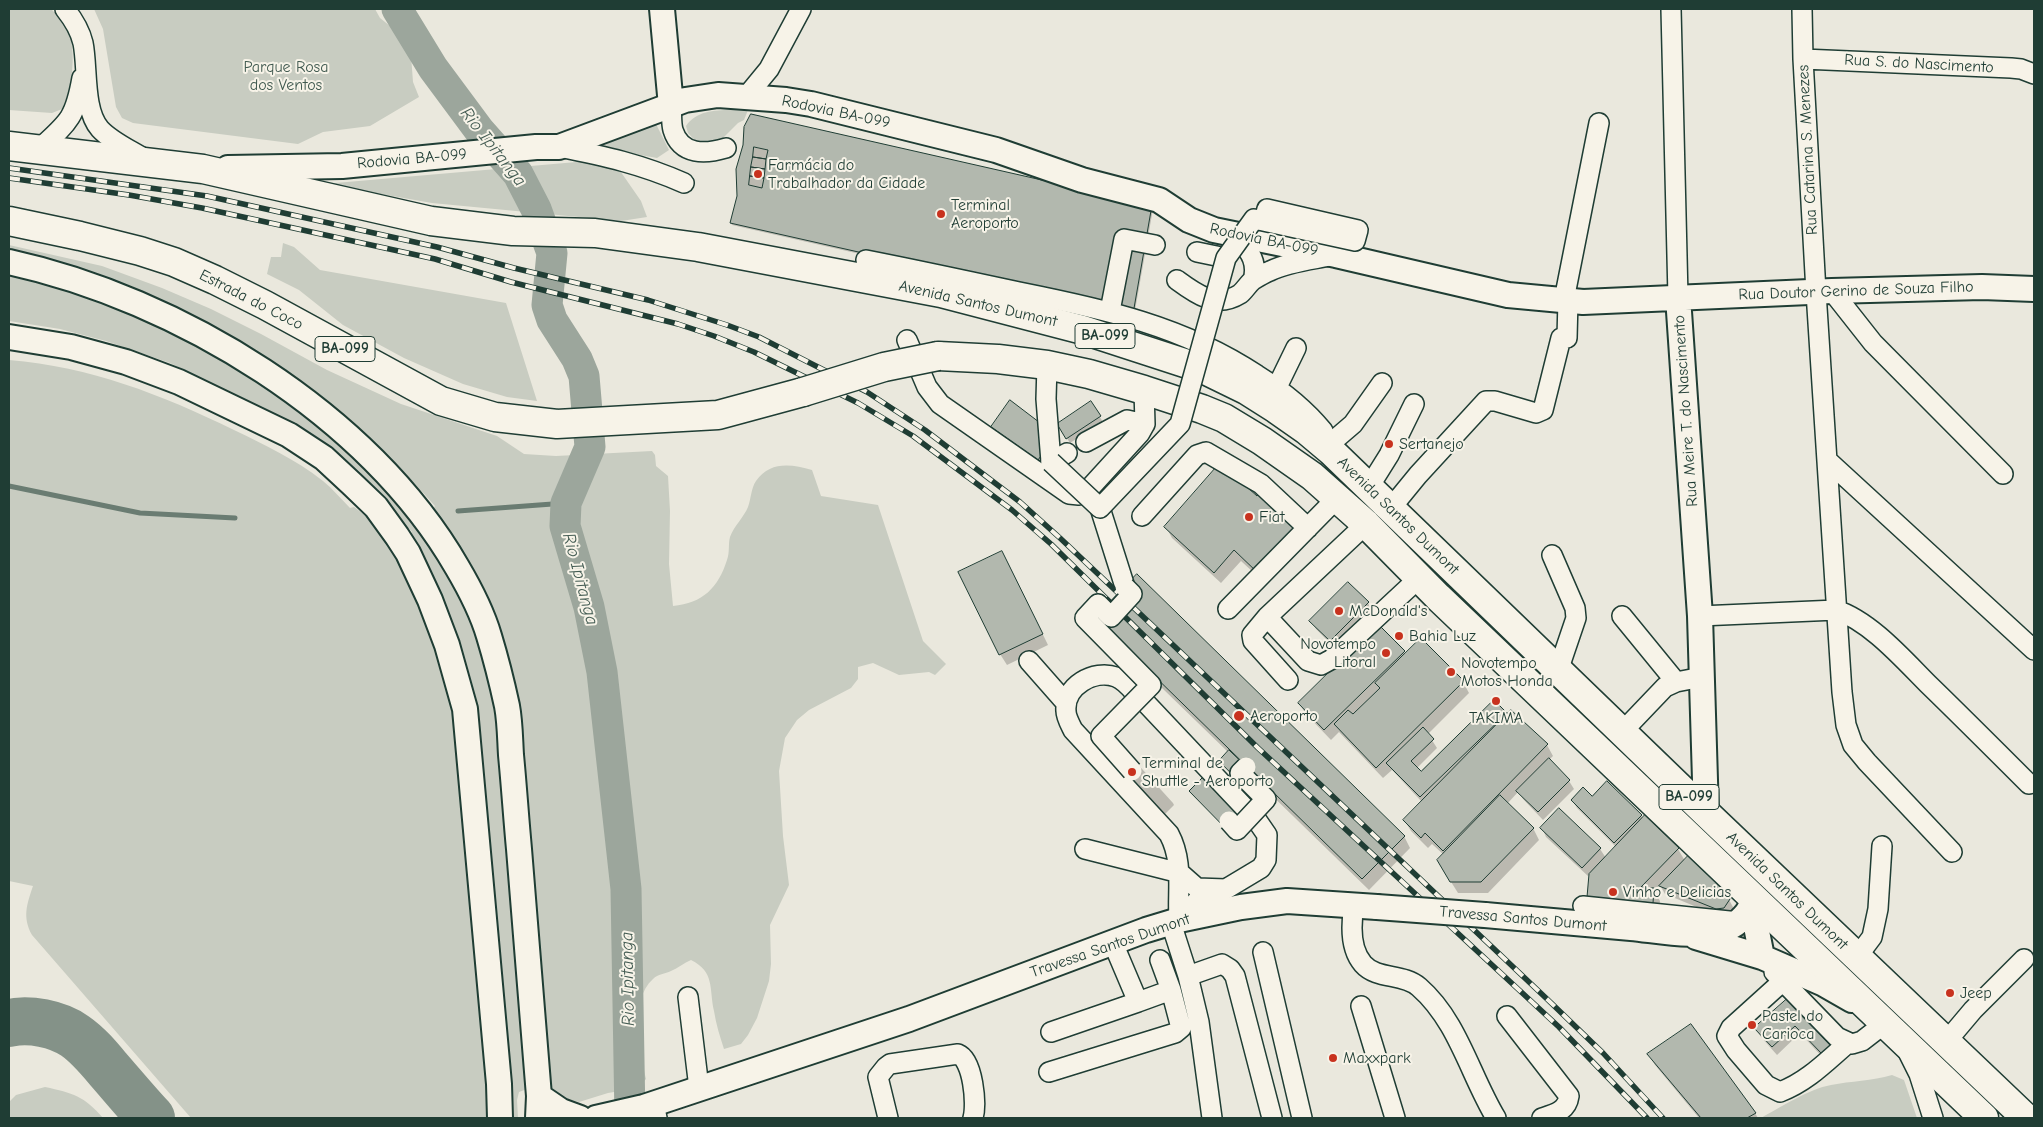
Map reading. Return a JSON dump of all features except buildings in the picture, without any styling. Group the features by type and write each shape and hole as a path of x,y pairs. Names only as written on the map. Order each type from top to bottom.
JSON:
{"highway":[{"name":"BA-099","path":"9,146 203,169"},
{"name":"Avenida Santos Dumont","path":"203,169 431,221 513,231 595,233 698,247 932,291 1083,330 1196,366 1230,382 1276,408 1306,430 1359,478 1706,814 2026,1118"},
{"name":"Estrada do Coco","path":"9,221 80,236 174,262 265,305 441,401 495,417 557,424 659,419"},
{"name":"Avenida Santos Dumont","path":"659,419 718,415 803,392 884,367 938,356 998,359 1047,365 1090,374 1202,408 1224,418 1270,446 1312,476 1366,524 1748,909 1886,1026 1984,1118"}],"main road":[{"path":"662,9 671,106"},
{"name":"Rodovia BA-099","path":"203,169 342,166 547,147 684,100 718,95 786,100 811,104 996,150 1082,180 1159,200 1189,220 1229,234 1340,245 1508,295 1566,300"},
{"path":"9,262 78,280 123,297 219,344 260,368 300,396 386,473 423,515 446,548 474,596 489,634 508,708 538,1107"},
{"name":"Rua Doutor Gerino de Souza Filho","path":"1566,300 1583,302 1982,287 2034,289"},
{"name":"Rua Meire T. do Nascimento","path":"1678,297 1700,616 1706,814"},
{"path":"9,337 71,347 126,362 179,382 289,435 324,458 376,507 408,553 430,600 447,645 465,709 499,1084 500,1118"},
{"name":"Travessa Santos Dumont","path":"538,1107 592,1118 652,1109 700,1088 909,1019 1179,920 1241,907 1287,901 1485,915 1675,932 1710,932 1726,929 1748,909"},
{"path":"1748,909 1762,958"},
{"name":"Travessa Santos Dumont","path":"1675,932 1719,943 1762,958 1824,984 1886,1026"}],"street":[{"path":"65,9 81,36 91,111 97,125 110,137 153,163"},
{"path":"746,97 769,69 801,9"},
{"name":"Rua Meire T. do Nascimento","path":"1671,9 1678,297"},
{"name":"Rua Catarina S. Menezes","path":"1802,9 1803,59 1824,292 1827,460 1836,610 1842,692 1848,735 1867,762 1952,852"},
{"name":"Rua S. do Nascimento","path":"1803,59 2021,69 2034,74"},
{"path":"39,149 66,124 74,111 85,62"},
{"path":"671,106 673,131 682,143 694,152 703,153 726,148"},
{"path":"1391,508 1418,475 1486,401 1496,401 1536,414 1543,410 1561,338 1567,338 1566,300 1599,123"},
{"path":"547,147 625,160 684,183"},
{"path":"1100,508 1180,424 1226,258 1254,219 1355,241 1358,230 1267,208 1265,217 1340,245"},
{"path":"1229,234 1242,242 1249,251 1256,272 1253,280"},
{"path":"1110,311 1124,238 1155,245"},
{"path":"1178,280 1194,293 1206,299 1216,301 1238,294 1253,280 1282,266 1340,245"},
{"path":"1197,252 1226,258"},
{"path":"866,260 1110,311 1151,323 1198,342 1226,355 1277,387 1303,410 1332,442 1359,478 1389,455 1414,404"},
{"path":"1824,292 2003,474"},
{"path":"907,340 927,387 940,404 953,415 1070,494 1079,495 1088,490 1140,433 1145,424 1144,390"},
{"path":"1277,387 1296,348"},
{"path":"1047,365 1046,399 1059,458 1100,508 1125,587 1132,594 1111,616 1098,604 1084,618 1151,685 1101,736 1132,771"},
{"path":"1332,442 1353,424 1382,383"},
{"path":"1086,442 1127,420 1145,424"},
{"path":"1142,516 1197,455 1206,452 1261,484 1308,528"},
{"path":"1827,460 2034,650"},
{"path":"1228,608 1337,498"},
{"path":"1288,680 1253,641 1252,635 1267,618 1366,524"},
{"path":"1552,555 1575,608 1576,618 1558,671"},
{"path":"1267,618 1308,661 1321,665 1332,659 1420,578"},
{"path":"1700,616 1836,610 1853,617 1895,651 2029,784"},
{"path":"1622,616 1676,682"},
{"path":"1029,661 1066,703"},
{"path":"1179,920 1196,902 1226,889 1254,873 1266,860 1267,835 1250,814 1139,697 1117,678 1095,675 1074,688 1066,703 1066,713 1073,730 1169,834 1173,842 1180,873 1179,920 1188,976 1199,1022 1212,1118"},
{"path":"1622,732 1665,687 1676,682 1702,677"},
{"path":"1229,821 1237,830 1266,799 1240,773 1246,767"},
{"path":"1857,957 1872,937 1878,909 1882,846"},
{"path":"1085,850 1180,873 1197,888 1226,889"},
{"path":"1354,906 1352,932 1356,952 1363,964 1373,972 1408,980 1418,986 1434,1002 1452,1028 1496,1118"},
{"path":"1583,906 1748,909"},
{"path":"1113,943 1138,1002"},
{"path":"1263,952 1302,1118"},
{"path":"1762,958 1837,1037 1852,1044 1862,1041 1886,1026 1919,1074 1933,1118"},
{"path":"1946,1042 1973,1010 2024,959"},
{"path":"1049,1072 1179,1031 1182,1026 1160,960"},
{"path":"1188,976 1222,964 1230,969 1235,976 1272,1118"},
{"path":"1783,981 1731,1028 1727,1036 1736,1050 1766,1085 1780,1092 1794,1087 1812,1074 1848,1042"},
{"path":"1051,1032 1171,990"},
{"path":"688,997 700,1088"},
{"path":"1360,1006 1395,1118"},
{"path":"1507,1016 1570,1096 1569,1102 1558,1114 1542,1118"},
{"path":"888,1118 878,1077 886,1067 890,1064 958,1054 964,1057 967,1064 976,1101 973,1118"}],"green space":[{"path":"9,9 51,9 66,24 73,57 69,90 62,109 52,113 9,110"},
{"name":"Parque Rosa dos Ventos","path":"94,9 375,9 380,18 410,42 413,82 419,97 370,126 323,132 298,144 133,123 122,118 116,107 103,29"},
{"path":"748,110 744,120 738,123 722,139 701,147 688,133 686,126 699,115 706,112"},
{"path":"655,122 669,150 657,158 602,146"},
{"path":"588,161 616,165 641,201 647,217 621,221 432,203 324,184"},
{"path":"283,243 294,247 320,270 506,303 537,401 507,397 463,384 404,358 343,325 299,290 267,274 271,257 281,257"},
{"path":"9,245 102,266 162,288 211,309 327,370 401,404 497,436 524,454 556,456 652,451 655,455 656,466 668,476 670,511 669,564 673,606 701,598 714,586 727,560 730,537 748,507 754,484 762,475 774,467 796,466 812,470 821,496 878,505 923,641 946,664 935,675 929,672 899,675 873,663 858,667 858,679 851,688 809,710 797,720 785,738 779,771 783,836 789,885 770,925 771,964 769,981 757,1018 741,1044 724,1049 716,1021 708,975 699,965 691,960 674,970 655,977 646,988 641,1000 638,1027 646,1079 638,1088 608,1093 579,1102 527,1089 519,1092 517,1100 518,1118 191,1118 32,935 26,916 27,905 33,886 9,881 9,360 68,369 97,376 179,405 257,441 302,466 327,484 350,508 354,507 381,527 400,549 412,532 360,472 337,452 306,431 170,363 106,341 60,329 9,321 9,271 105,301 214,352 307,415 365,467 418,528 435,506 392,460 345,418 294,379 242,345 186,315 129,289 70,268 9,251"},
{"path":"1892,1075 1904,1080 1917,1118 1761,1118 1795,1099 1822,1087"},
{"path":"45,1087 77,1096 90,1105 103,1118 9,1118 9,1102 16,1095"}],"waterway":[{"name":"Rio Ipitanga","path":"397,9 433,68 479,130 518,174 536,209 552,253 547,305 552,320 577,359 584,376 590,447 566,503 565,526 589,607 602,672 626,889 630,1118"},
{"path":"9,486 140,513 235,518"},
{"path":"458,511 566,503"}],"taxiway":[{"path":"9,1023 25,1021 43,1023 60,1028 75,1036 93,1051 151,1118"}],"railway":[{"path":"9,168 207,196 437,247 514,268 648,300 759,337 867,392 925,430 1020,502 1060,538 1547,999 1603,1053 1663,1118"},
{"path":"9,178 129,195 202,208 435,259 511,282 678,324 714,336 754,352 858,403 913,436 1012,510 1051,544 1258,748 1559,1027 1647,1118"}],"place":[{"name":"Farmácia do Trabalhador da Cidade","path":"758,174"},
{"name":"Terminal Aeroporto","path":"941,214"},
{"name":"Sertanejo","path":"1389,444"},
{"name":"Fiat","path":"1249,517"},
{"name":"McDonald's","path":"1339,611"},
{"name":"Bahia Luz","path":"1399,636"},
{"name":"Novotempo Litoral","path":"1386,653"},
{"name":"Novotempo Motos Honda","path":"1451,672"},
{"name":"TAKIMA","path":"1496,701"},
{"name":"Aeroporto","path":"1239,716"},
{"name":"Terminal de Shuttle - Aeroporto","path":"1132,772"},
{"name":"Vinho e Delicias","path":"1613,892"},
{"name":"Jeep","path":"1950,993"},
{"name":"Pastel do Carioca","path":"1752,1025"},
{"name":"Maxxpark","path":"1333,1058"}]}
